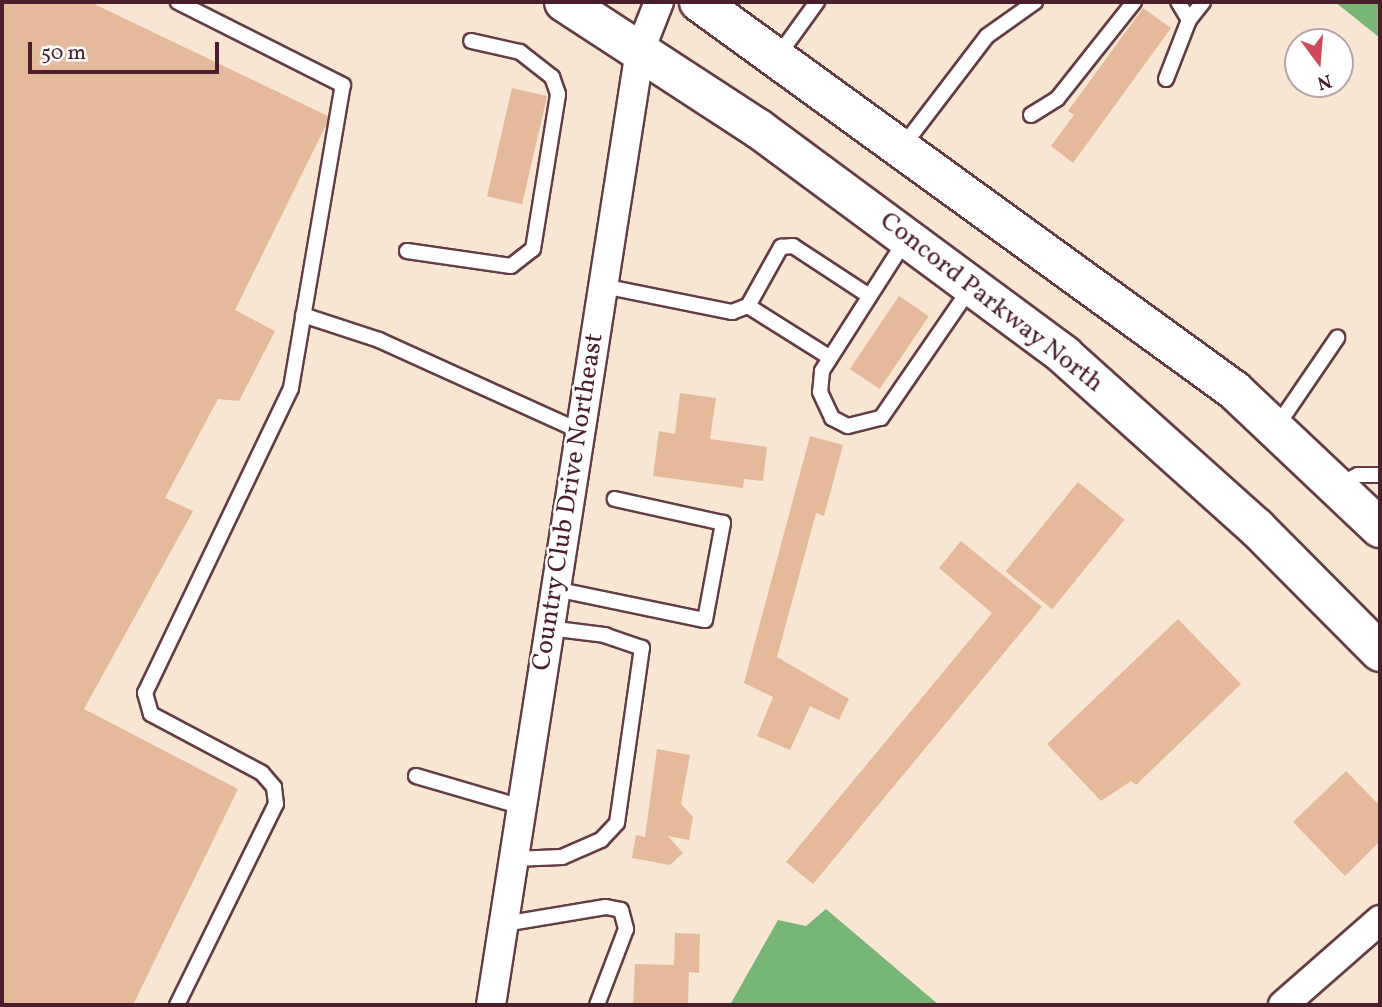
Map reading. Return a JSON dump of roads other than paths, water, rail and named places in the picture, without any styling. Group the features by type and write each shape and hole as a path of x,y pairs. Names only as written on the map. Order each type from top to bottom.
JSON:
{"highway":[{"name":"Concord Parkway North","path":"564,2 640,50 908,236 973,285 1156,434 1380,652"},
{"path":"699,2 903,147 1277,426 1380,528"}],"street":[{"name":"Country Club Drive Northeast","path":"491,1005 640,50 659,2"},
{"path":"1283,1005 1380,920"}],"lane":[{"path":"177,1005 276,804 274,787 262,773 151,713 145,692 291,388 343,85 178,2"},
{"path":"777,57 817,2"},
{"path":"903,147 987,36 1035,2"},
{"path":"1031,115 1057,99 1134,2"},
{"path":"1178,2 1189,20"},
{"path":"1166,79 1189,20 1203,2"},
{"path":"407,251 487,266 511,266 533,249 558,94 552,77 520,52 471,41"},
{"path":"908,236 829,357 820,391 832,418 848,426 873,422 973,285"},
{"path":"603,286 732,312 748,306 780,247 793,246 869,296"},
{"path":"748,306 829,357"},
{"path":"303,315 379,340 580,431"},
{"path":"1277,426 1337,338"},
{"path":"1339,485 1358,475 1380,475"},
{"path":"555,589 705,620 723,523 615,499"},
{"path":"514,859 562,857 601,841 617,823 642,648 605,635 549,628"},
{"path":"416,776 522,807"},
{"path":"503,924 606,907 621,910 626,929 597,1005"}]}
